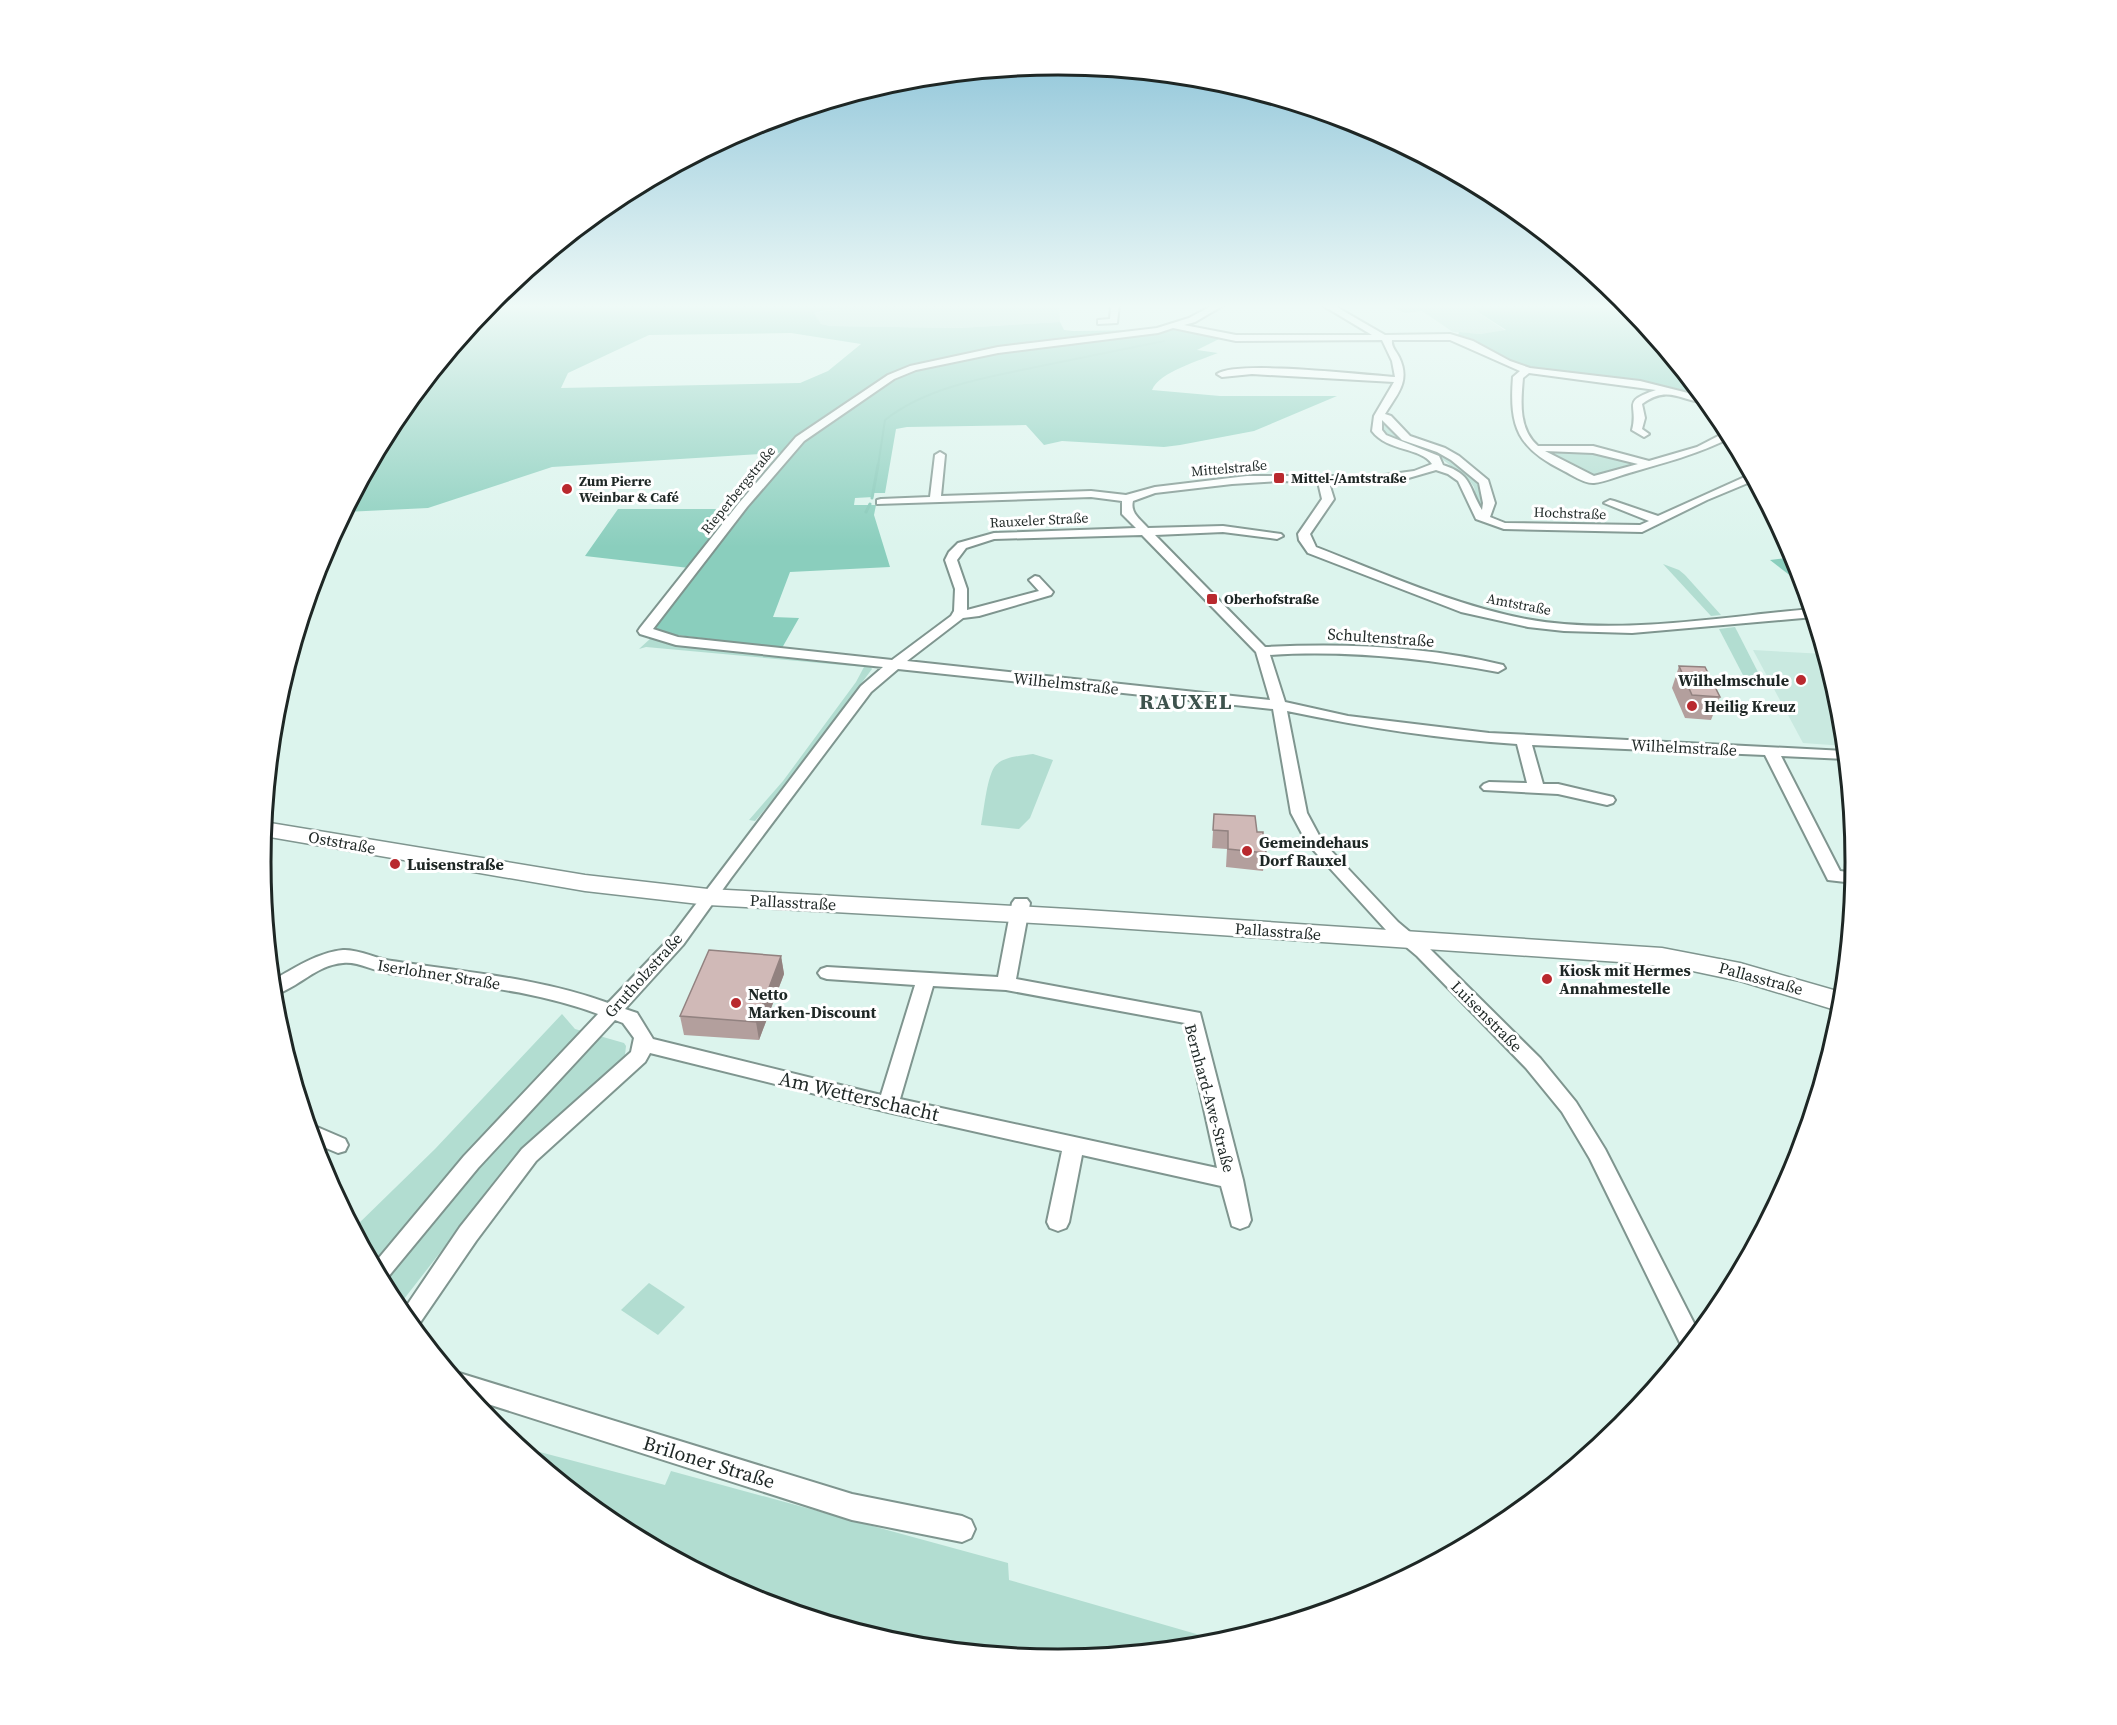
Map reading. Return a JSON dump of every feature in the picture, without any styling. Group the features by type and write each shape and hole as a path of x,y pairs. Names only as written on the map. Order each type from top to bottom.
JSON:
{"main road":[{"name":"Oststraße","path":"272,830 585,883 713,890"},
{"name":"Pallasstraße","path":"713,890 1400,933 1685,959 1736,969 1834,1000"},
{"name":"Pallasstraße","path":"1400,933 1631,941 1682,947 1731,956 1835,988"}],"street":[{"name":"Rieperbergstraße","path":"645,631 743,505 800,439 878,386"},
{"path":"1379,416 1388,418 1406,438 1441,450 1455,458 1484,482 1489,503 1487,514 1480,517 1475,510 1470,488 1464,480 1450,470 1436,466 1438,462 1428,455 1382,436 1376,424 1379,416 1398,386"},
{"path":"1517,386 1514,401 1524,439 1542,457 1593,480 1701,449 1721,439"},
{"path":"1646,386 1693,397"},
{"path":"1644,434 1637,430 1640,418 1636,408 1637,403 1665,390"},
{"path":"1534,450 1590,448 1627,456 1651,465"},
{"path":"934,500 940,455"},
{"name":"Mittelstraße","path":"881,502 1091,494 1128,499 1140,493 1280,478 1359,481 1394,478 1436,466"},
{"name":"Amtstraße","path":"1323,479 1328,499 1304,534 1305,540 1312,549 1466,609 1528,622 1599,630 1806,615"},
{"name":"Hochstraße","path":"1480,517 1504,526 1634,530 1648,528 1703,498 1746,480"},
{"path":"1128,499 1126,507 1128,514 1262,651 1279,705"},
{"name":"Hochstraße","path":"1610,504 1660,521"},
{"name":"Rauxeler Straße","path":"959,614 964,597 951,560 952,554 977,539 994,536 1223,529 1277,536"},
{"path":"894,665 953,621 959,614 974,613 1047,592 1035,580"},
{"name":"Wilhelmstraße","path":"645,631 676,641 1279,705 1376,726 1523,739 1838,755"},
{"name":"Schultenstraße","path":"1262,651 1335,649 1398,652 1498,668"},
{"name":"Grutholzstraße","path":"384,1268 471,1162 677,941 713,890 866,689 894,665"},
{"name":"Luisenstraße","path":"1279,705 1299,813 1306,828 1329,860 1533,1063 1569,1107 1598,1155 1688,1335"},
{"path":"1523,739 1536,788"},
{"path":"1771,752 1834,876 1845,877"},
{"path":"1489,787 1558,789 1607,800"},
{"path":"1006,984 1020,909"},
{"name":"Iserlohner Straße","path":"281,984 309,967 344,956 384,966 523,987 575,998 611,1010"},
{"name":"Bernhard-Awe-Straße","path":"827,973 1006,984 1193,1018 1240,1220"},
{"path":"888,1104 926,979"},
{"path":"414,1314 435,1281 529,1155 638,1057 644,1044 644,1037 630,1018 611,1010"},
{"name":"Am Wetterschacht","path":"644,1044 888,1104 1232,1180"},
{"path":"321,1136 338,1145"},
{"path":"1058,1222 1074,1145"},
{"name":"Briloner Straße","path":"472,1388 852,1507 962,1529"}],"shaded area":[{"path":"1382,419 1398,435 1438,450 1480,482 1485,513 1479,511 1474,487 1470,481 1437,455 1387,438 1380,428"},
{"path":"1586,449 1642,463 1592,475 1544,452"},
{"path":"1663,564 1685,575 1721,615 1711,616"},
{"path":"1735,627 1761,678 1744,677 1719,629"},
{"path":"651,638 869,664 872,669 794,775 755,821 749,820 783,781 856,682 864,667 646,647 639,649"},
{"name":"Wilhelmschule","path":"1753,650 1817,654 1831,709 1837,745 1803,743"},
{"path":"1033,754 1053,760 1030,818 1019,829 981,825 988,784 996,765 1008,758"},
{"path":"562,1014 575,1029 624,1043 626,1046 625,1055 615,1067 533,1138 502,1173 404,1299 359,1223 435,1149"},
{"path":"649,1283 685,1307 658,1335 621,1310"},
{"path":"534,1451 665,1485 671,1471 1008,1563 1009,1580 1204,1636 1110,1648 1058,1650 956,1643 905,1635 855,1623 805,1608 710,1569 621,1517"}],"green space":[{"path":"432,386 562,386 561,388 680,386 1155,386 1152,390 1220,396 1337,396 1254,431 1164,447 1062,441 1044,445 1026,425 896,429 885,493 874,493 873,497 855,498 854,505 876,505 874,515 890,567 790,572 773,617 799,618 782,648 669,634 654,629 698,569 585,556 618,509 746,509 790,452 552,467 428,508 353,512 404,425"},
{"path":"1658,386 1685,386 1691,394"},
{"path":"1785,558 1792,577 1770,560"}],"building":[{"path":"1679,666 1705,667 1720,697 1692,695"},
{"path":"1214,814 1255,816 1257,832 1263,832 1266,853 1228,849 1228,831 1213,830"},
{"name":"Netto Marken-Discount","path":"709,950 781,956 756,1022 680,1016"}],"waterway":[{"path":"878,466 885,420 920,399 956,386"},
{"path":"872,498 878,465"},
{"path":"866,512 870,504"}],"place":[{"name":"Mittel-/Amtstraße","path":"1279,478"},
{"name":"Zum Pierre Weinbar & Café","path":"567,489"},
{"name":"Oberhofstraße","path":"1212,599"},
{"name":"Wilhelmschule","path":"1801,680"},
{"name":"Heilig Kreuz","path":"1692,706"},
{"name":"Gemeindehaus Dorf Rauxel","path":"1247,851"},
{"name":"Luisenstraße","path":"395,864"},
{"name":"Kiosk mit Hermes Annahmestelle","path":"1547,979"},
{"name":"Netto Marken-Discount","path":"736,1003"}],"district":[{"name":"RAUXEL","path":"1186,701"}]}
